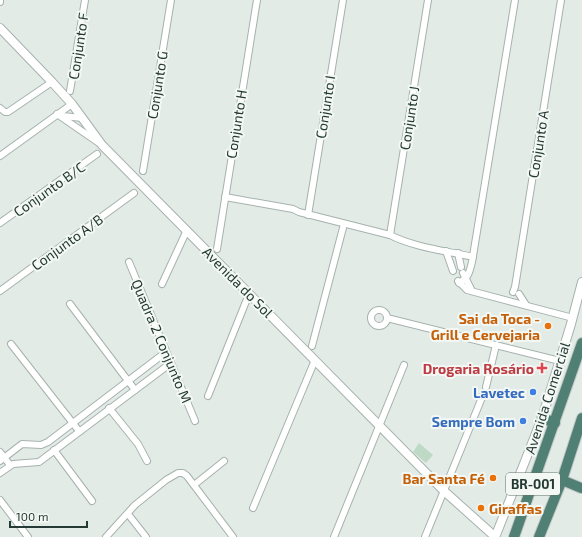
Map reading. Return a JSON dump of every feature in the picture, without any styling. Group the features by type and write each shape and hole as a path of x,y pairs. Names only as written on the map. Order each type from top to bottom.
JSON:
{"highway":[{"name":"BR-001","path":"514,537 582,343"},
{"path":"542,418 555,423"},
{"name":"BR-001","path":"539,537 562,480 582,418"},
{"path":"562,480 581,488"}],"street":[{"name":"Conjunto F","path":"70,91 85,0"},
{"name":"Conjunto G","path":"143,171 171,0"},
{"name":"Conjunto H","path":"217,249 257,0"},
{"name":"Conjunto I","path":"308,215 343,0"},
{"name":"Conjunto J","path":"390,235 428,0"},
{"path":"515,0 473,257 468,275 464,276 458,281 467,290 514,294 526,305 573,318"},
{"name":"Conjunto A","path":"514,294 561,0"},
{"name":"Avenida do Sol","path":"0,28 72,104 102,145 444,491 491,535"},
{"path":"0,108 7,112 52,82"},
{"path":"0,156 59,115 72,104"},
{"path":"59,115 84,121 81,127 77,127"},
{"path":"59,115 102,145"},
{"name":"Conjunto B/C","path":"0,223 97,154"},
{"name":"Conjunto A/B","path":"0,291 134,193"},
{"path":"225,199 269,207 293,209 308,215 473,257"},
{"path":"312,346 344,224"},
{"path":"162,284 187,230"},
{"path":"446,251 454,271"},
{"path":"458,254 461,267"},
{"name":"Quadra 2 Conjunto M","path":"129,262 195,421"},
{"path":"464,276 472,291"},
{"name":"Avenida Comercial","path":"491,535 542,418 573,318 582,282"},
{"path":"208,396 249,294"},
{"path":"514,294 526,305"},
{"path":"70,304 135,390"},
{"path":"387,318 560,361"},
{"path":"11,344 79,431"},
{"path":"486,387 496,345"},
{"path":"2,459 22,444 45,444 166,352"},
{"path":"253,508 315,360"},
{"path":"0,473 10,465 39,462 171,363"},
{"path":"334,537 404,365"},
{"path":"425,537 483,395"},
{"path":"109,408 138,444 147,461"},
{"path":"54,450 92,501"},
{"path":"0,452 2,459 10,465"},
{"path":"194,485 224,461"},
{"path":"106,537 143,499 178,473 184,474 194,485 233,537"},
{"path":"0,500 28,537"},
{"path":"128,514 146,537"}],"green space":[{"path":"419,443 433,455 426,463 413,452"}],"place":[{"name":"Sai da Toca - Grill e Cervejaria","path":"548,326"},
{"name":"Drogaria Rosário","path":"542,368"},
{"name":"Lavetec","path":"533,392"},
{"name":"Sempre Bom","path":"523,421"},
{"name":"Bar Santa Fé","path":"493,478"},
{"name":"Giraffas","path":"481,508"}]}
